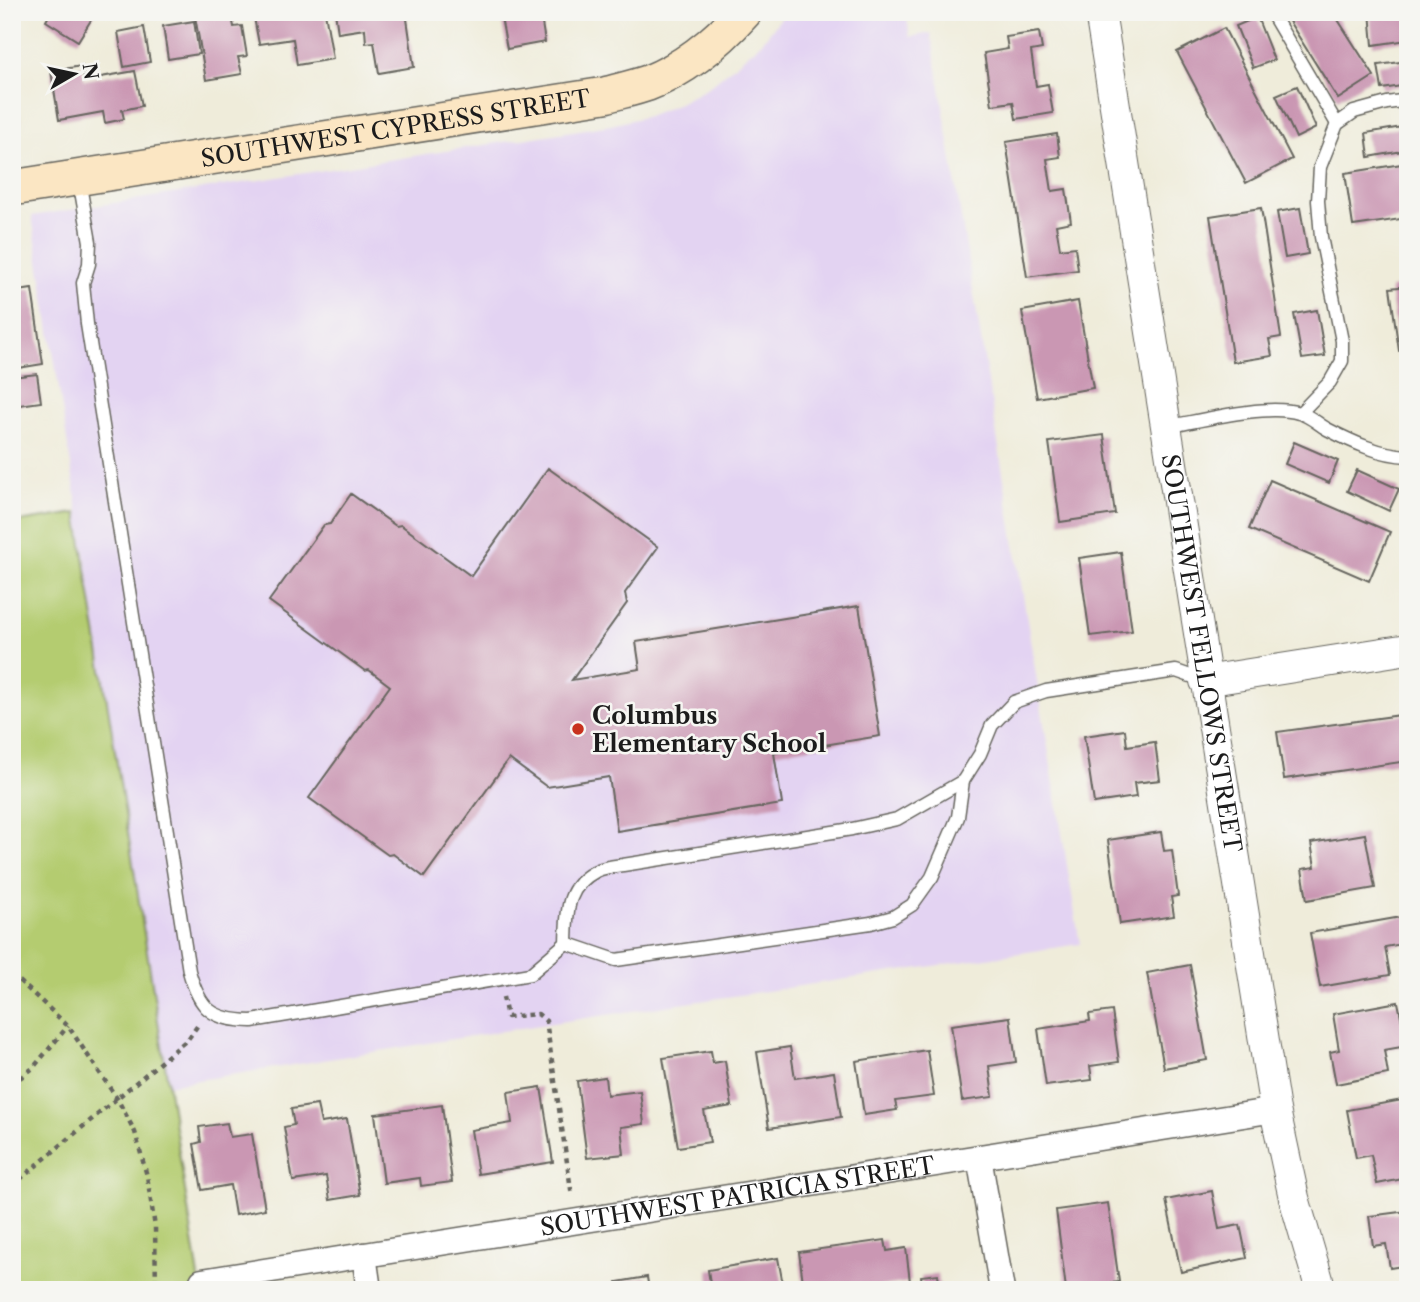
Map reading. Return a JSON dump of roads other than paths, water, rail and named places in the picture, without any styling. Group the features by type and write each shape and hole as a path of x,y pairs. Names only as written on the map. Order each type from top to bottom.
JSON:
{"main road":[{"name":"SOUTHWEST CYPRESS STREET","path":"18,187 606,95 649,83 689,61 716,41 744,12"}],"street":[{"name":"SOUTHWEST FELLOWS STREET","path":"1100,12 1275,1110 1294,1198 1321,1290"},
{"path":"1205,681 1408,649"},
{"name":"SOUTHWEST PATRICIA STREET","path":"202,1280 1275,1110"},
{"path":"979,1157 1002,1290"},
{"path":"363,1255 369,1290"}],"lane":[{"path":"1271,12 1337,124"},
{"path":"1300,413 1330,382 1342,361 1342,341 1321,237 1318,201 1320,167 1337,124 1354,112 1408,100"},
{"path":"79,177 89,242 89,264 83,283 86,324 189,971 195,993 208,1010 230,1020 253,1021 530,974 566,943 567,908 573,890 596,871 623,864 852,829 897,819 963,781"},
{"path":"1165,427 1252,412 1300,413 1359,444 1390,456 1408,456"},
{"path":"566,943 616,960 871,923 893,917 912,905 932,877 958,817 963,781 992,725 1014,702 1046,691 1176,671 1205,681"}],"place":[{"name":"Columbus Elementary School","path":"578,729"}]}
